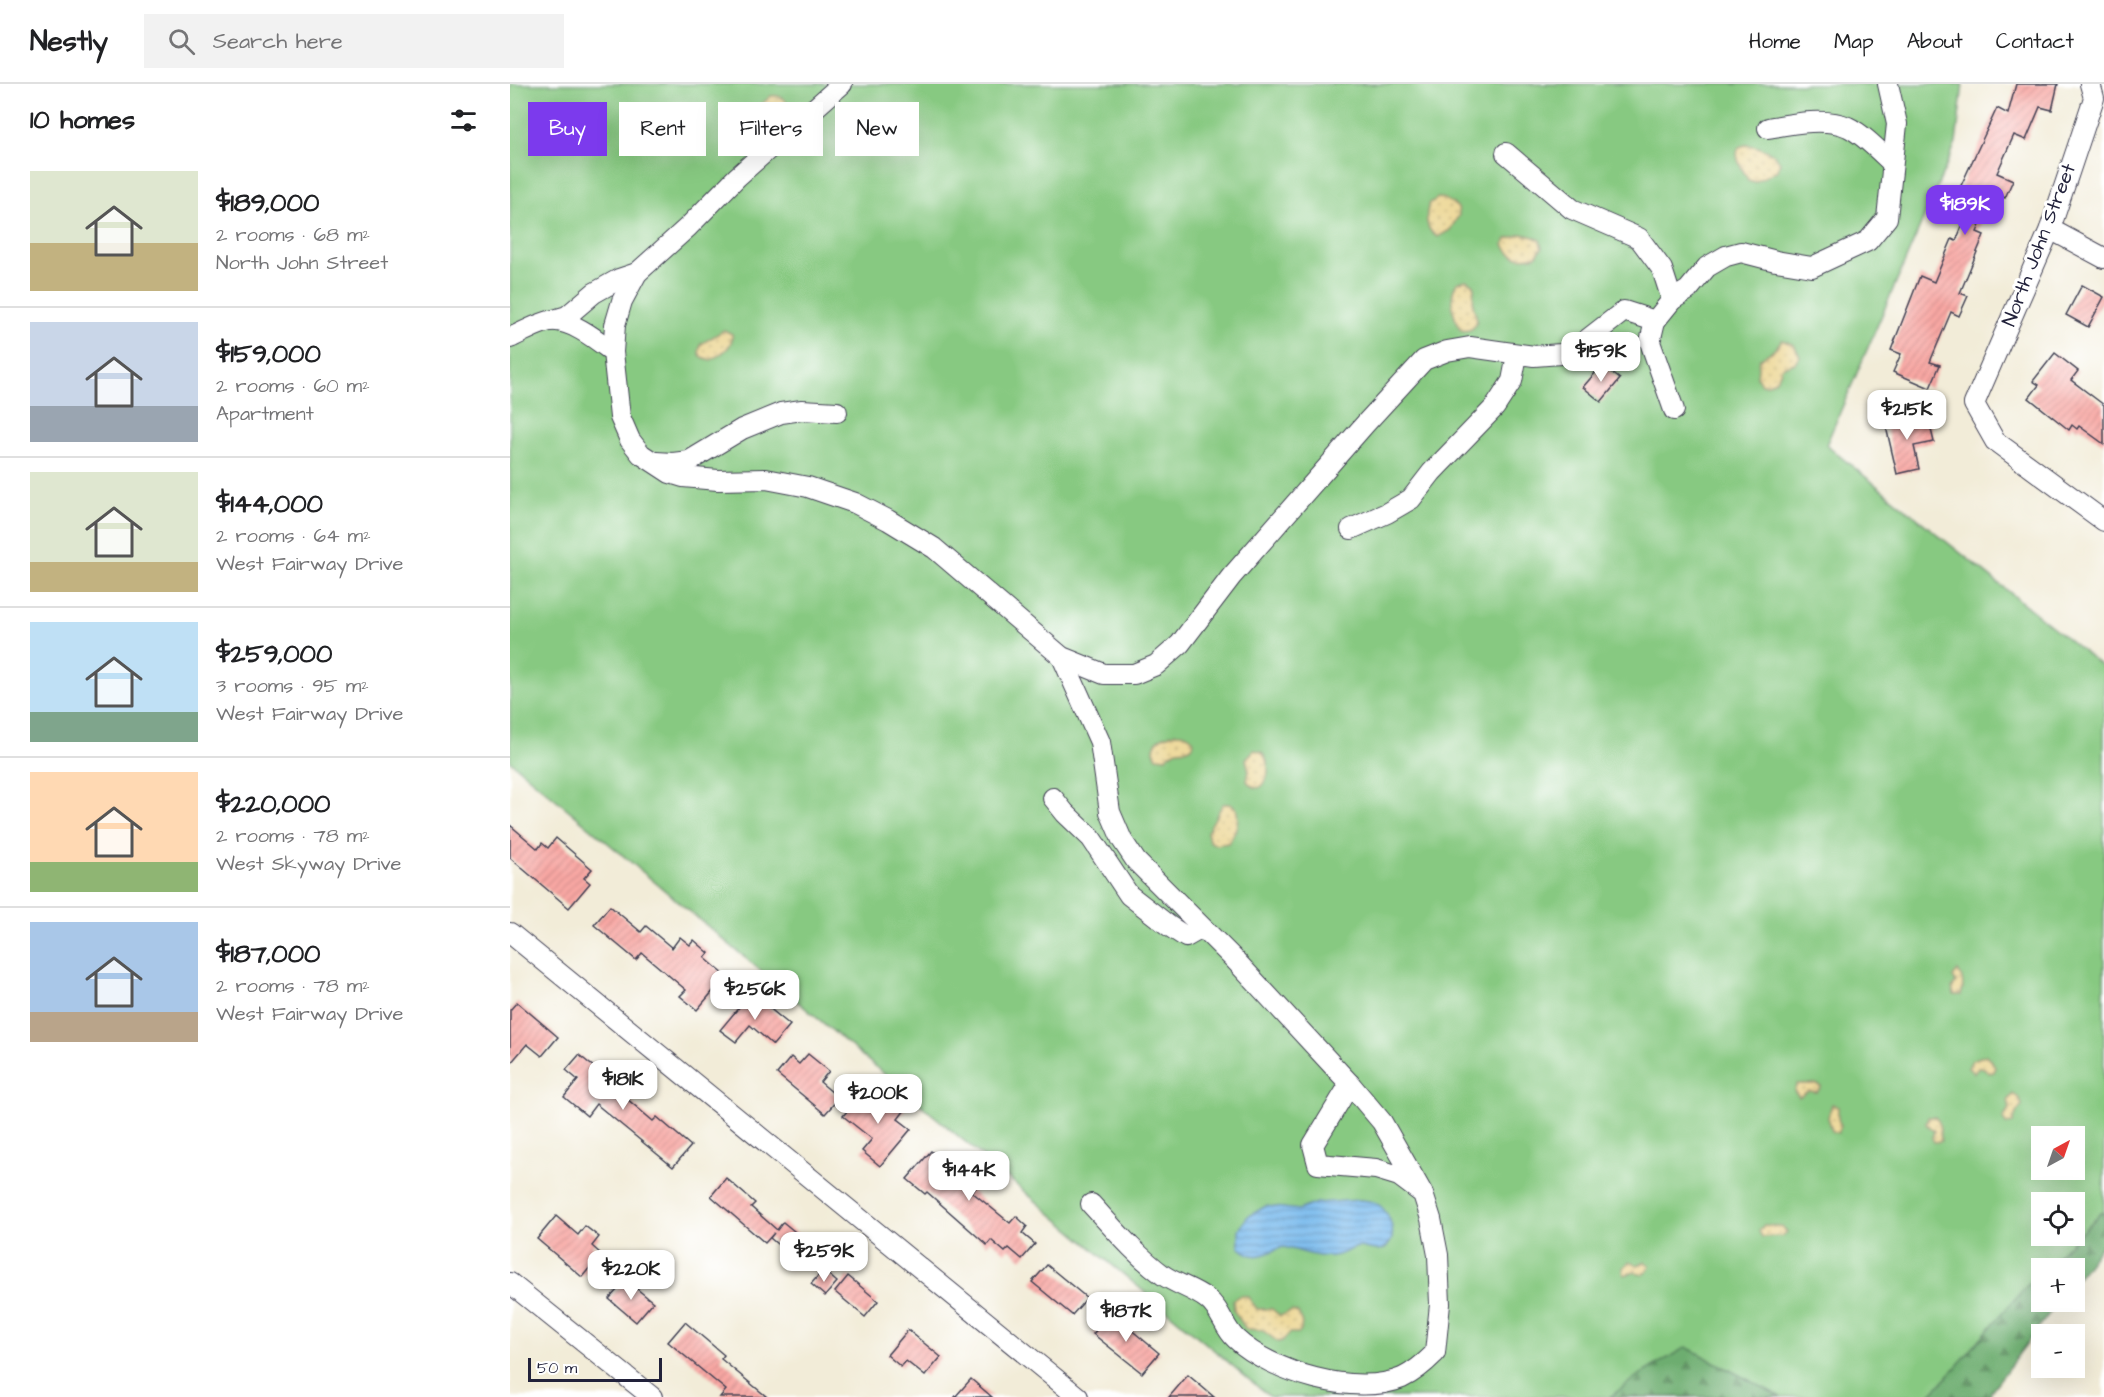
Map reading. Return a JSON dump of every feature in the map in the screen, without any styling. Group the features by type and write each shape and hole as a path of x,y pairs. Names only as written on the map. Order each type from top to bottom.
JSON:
{"street":[{"path":"842,84 737,177 688,227 637,273 622,301 615,325 613,352 620,417 630,440 641,454 670,473 683,477 718,480 766,479 808,487 855,502 934,548 1062,657 1104,674 1134,674 1156,665 1180,644 1251,554 1366,423 1425,360 1447,351 1470,346 1534,356 1561,354 1575,349 1624,311 1655,321"},
{"path":"1674,410 1650,342 1655,321 1672,300 1688,290 1707,267 1726,256 1741,252 1812,267 1868,241 1887,218 1897,124 1888,84"},
{"name":"North John Street","path":"2091,84 2094,98 2050,229 1974,404 1995,441 2104,521"},
{"path":"1768,128 1812,121 1847,127 1878,149 1892,163"},
{"path":"1506,153 1572,209 1639,238 1662,269 1672,300"},
{"path":"2050,229 2104,258"},
{"path":"510,338 567,316 602,288 618,279 637,273"},
{"path":"550,321 590,334 613,352"},
{"path":"1351,529 1387,513 1411,498 1432,472 1495,406 1512,381 1516,354"},
{"path":"653,462 673,463 689,460 742,429 781,413 802,410 837,412"},
{"path":"1062,657 1100,742 1110,812 1122,840 1136,861 1235,960 1350,1084 1382,1122 1423,1194 1438,1255 1440,1304 1435,1353 1420,1367 1402,1378 1381,1384 1360,1386 1330,1384 1289,1370 1255,1352 1231,1334 1215,1306 1163,1275 1124,1240 1091,1204"},
{"path":"1085,707 1090,684 1104,674"},
{"path":"1053,798 1091,838 1129,895 1186,937 1202,928"},
{"path":"1091,838 1105,827 1110,812"},
{"path":"510,933 1078,1397"},
{"path":"1350,1084 1313,1145 1318,1164 1376,1168 1399,1176 1423,1194"},
{"path":"510,1282 652,1397"}],"green space":[{"path":"510,84 1963,84 1956,143 1826,445 2104,668 2104,1229 2078,1258 2031,1258 2031,1310 1954,1397 1270,1397 510,761"},
{"path":"2101,1213 2104,1213 2104,1242 2085,1268 2085,1258 2055,1258 2067,1246 2085,1246 2085,1229"},
{"path":"2031,1282 2031,1312 2050,1312 2041,1324 2031,1324 2031,1338 1991,1391 1990,1397 1928,1397 1957,1366"},
{"path":"1686,1347 1781,1397 1610,1397 1636,1377"}],"sand":[{"path":"771,96 775,96 786,102 765,102"},
{"path":"1745,145 1770,152 1780,163 1778,170 1755,182 1748,180 1737,155 1739,147"},
{"path":"1438,198 1456,206 1459,215 1450,230 1438,237 1428,227 1427,213 1429,204"},
{"path":"1522,234 1540,240 1542,248 1536,256 1517,257 1506,249 1504,244 1507,239"},
{"path":"1466,280 1474,285 1473,306 1477,319 1470,330 1461,330 1456,320 1452,300 1457,283"},
{"path":"724,330 732,334 729,346 723,353 711,360 701,357 699,352 701,344"},
{"path":"1782,340 1794,345 1800,356 1795,363 1782,367 1777,378 1772,382 1761,384 1757,377 1759,359 1773,351"},
{"path":"1175,733 1189,736 1194,743 1187,749 1176,751 1165,758 1157,757 1154,747 1158,740"},
{"path":"1254,750 1262,752 1268,767 1266,781 1258,788 1247,781 1249,771 1246,759"},
{"path":"1223,804 1230,804 1236,808 1237,822 1228,843 1216,845 1209,841 1207,832"},
{"path":"1958,971 1962,980 1961,995 1954,995 1952,988 1956,983 1953,977"},
{"path":"1986,1055 1995,1066 1994,1072 1989,1073 1979,1067 1974,1073 1968,1068 1972,1060"},
{"path":"1797,1084 1816,1084 1821,1087 1817,1092 1808,1091 1799,1097 1794,1091"},
{"path":"2013,1094 2020,1099 2022,1105 2013,1123 2006,1124 2003,1119 2010,1108 2008,1100"},
{"path":"1832,1104 1838,1107 1838,1119 1841,1126 1838,1133 1832,1131 1828,1117"},
{"path":"1928,1117 1935,1117 1939,1122 1941,1141 1934,1142 1932,1138 1934,1131 1926,1124"},
{"path":"1764,1225 1782,1227 1787,1232 1782,1236 1762,1237 1759,1231"},
{"path":"1629,1262 1638,1265 1645,1262 1650,1266 1647,1272 1642,1274 1635,1272 1624,1275 1623,1268"},
{"path":"1239,1296 1247,1296 1257,1309 1272,1309 1280,1316 1292,1311 1298,1313 1302,1320 1301,1331 1290,1333 1278,1342 1262,1330 1246,1329 1234,1311 1233,1300"}],"water":[{"path":"1361,1200 1377,1204 1390,1220 1391,1240 1383,1249 1357,1247 1338,1255 1324,1256 1283,1247 1256,1256 1239,1247 1239,1230 1247,1217 1266,1206 1299,1210 1316,1203"}],"building":[{"path":"2016,84 2058,84 2052,110 2040,107 2026,140 2014,135 1997,173 2013,180 2005,198 1994,193 1977,232 1984,235 1960,293 1968,296 1959,316 1951,312 1930,362 1940,365 1930,388 1893,372 1901,354 1891,350 1920,276 1934,282 1952,239 1956,241 1967,214 1951,207 1997,108 2008,114"},
{"path":"2082,285 2104,297 2088,327 2066,315"},
{"path":"2055,353 2078,371 2071,380 2104,405 2104,444 2079,426 2077,429 2072,425 2069,430 2029,398 2039,385 2033,381"},
{"path":"1602,365 1620,379 1601,402 1583,387"},
{"path":"1898,414 1900,423 1928,417 1934,442 1914,446 1919,469 1897,474 1884,418"},
{"path":"510,825 538,849 542,843 548,848 556,838 592,869 584,878 590,883 569,908 510,858"},
{"path":"610,906 641,932 646,926 672,948 680,937 690,945 694,940 709,953 705,958 726,976 697,1010 680,996 686,990 642,953 636,960 594,925"},
{"path":"751,993 790,1025 773,1045 750,1025 736,1042 720,1030"},
{"path":"517,1002 558,1037 542,1056 527,1044 510,1064 510,1010"},
{"path":"808,1054 829,1071 820,1082 839,1098 825,1114 777,1074 791,1057 799,1064"},
{"path":"579,1055 628,1095 626,1098 653,1121 657,1117 691,1146 673,1167 596,1104 587,1116 564,1097 578,1080 566,1070"},
{"path":"865,1090 880,1103 887,1095 905,1110 898,1119 911,1129 880,1166 862,1151 872,1139 843,1116"},
{"path":"931,1151 945,1162 949,1157 963,1168 971,1159 988,1173 972,1192 1010,1223 1016,1216 1027,1226 1022,1233 1035,1244 1022,1259 1009,1248 1005,1252 991,1240 987,1245 927,1192 925,1194 907,1179"},
{"path":"726,1178 755,1203 751,1207 777,1230 783,1222 817,1250 803,1266 770,1238 774,1233 765,1243 711,1196"},
{"path":"556,1216 578,1235 585,1226 599,1237 592,1246 601,1254 582,1277 537,1239"},
{"path":"1047,1265 1087,1298 1072,1315 1032,1282"},
{"path":"823,1270 837,1282 825,1296 811,1284"},
{"path":"848,1276 878,1301 865,1317 835,1292"},
{"path":"626,1280 653,1302 636,1322 609,1299"},
{"path":"1111,1313 1159,1353 1142,1373 1093,1334"},
{"path":"685,1322 724,1355 721,1359 767,1397 720,1397 726,1390 668,1342"},
{"path":"908,1330 941,1357 925,1376 906,1361 901,1367 887,1355"},
{"path":"1188,1375 1214,1397 1169,1397"},
{"path":"971,1379 992,1397 955,1397"}]}
